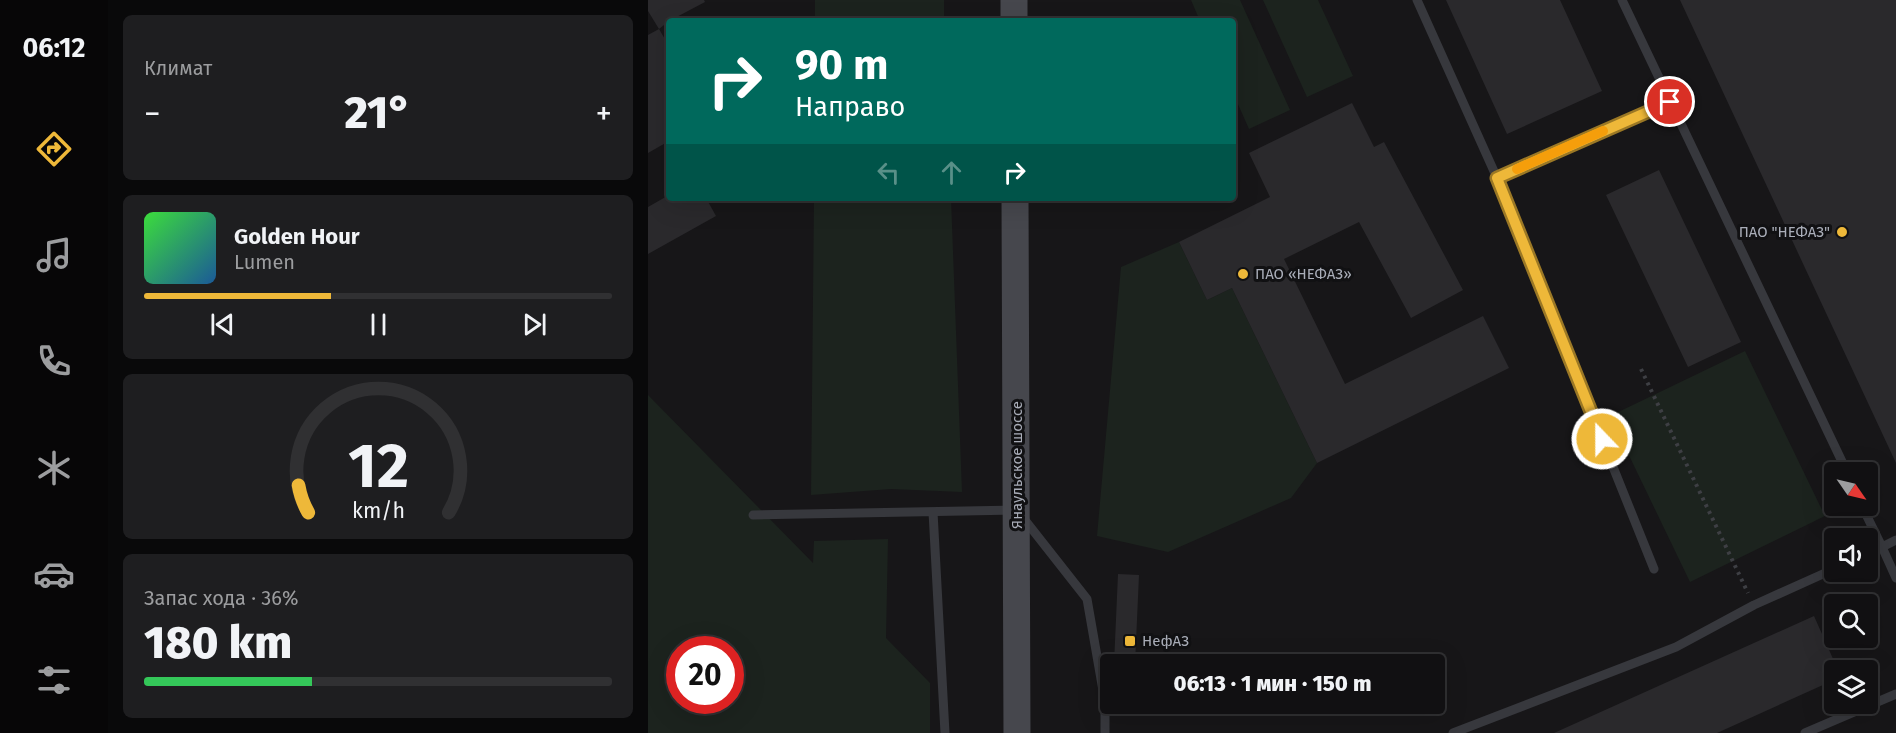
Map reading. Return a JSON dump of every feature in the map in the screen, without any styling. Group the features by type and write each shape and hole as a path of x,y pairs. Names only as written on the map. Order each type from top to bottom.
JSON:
{"main road":[{"path":"1014,0 1014,18"},
{"name":"Янаульское шоссе","path":"1015,201 1017,733"}],"lane":[{"path":"1417,0 1497,178 1654,569"},
{"path":"1622,0 1842,462"},
{"path":"1497,178 1670,102"},
{"path":"753,515 1017,510 1086,599 1104,702 1105,733"},
{"path":"933,512 945,733"},
{"path":"1868,516 1896,579"},
{"path":"1878,549 1896,540"},
{"path":"1454,733 1676,647 1754,605 1824,574"},
{"path":"1805,733 1896,694"}],"path":[{"path":"1641,369 1754,605"}],"shaded area":[{"path":"815,0 944,0 944,18 815,18"},
{"path":"1191,0 1240,0 1290,110 1249,129 1236,100 1236,18 1199,18"},
{"path":"1263,0 1318,0 1353,76 1307,97"},
{"path":"814,201 951,201 962,492 891,489 811,495"},
{"path":"1179,242 1207,300 1232,288 1317,463 1291,498 1168,552 1097,536 1121,267"},
{"path":"1745,351 1825,516 1690,582 1610,416"},
{"path":"648,395 813,563 814,541 888,539 886,638 930,683 930,733 648,733"}],"building":[{"path":"648,0 704,0 705,2 675,18 666,18 666,23 659,29 648,11"},
{"path":"1446,0 1560,0 1602,91 1507,134"},
{"name":"ПАО \"НЕФАЗ\"","path":"1680,0 1896,0 1896,463"},
{"path":"659,29 666,41 666,143 648,153 648,35"},
{"name":"ПАО «НЕФАЗ»","path":"1352,103 1374,147 1384,142 1463,290 1411,318 1359,222 1284,259 1345,384 1483,316 1509,368 1317,463 1232,288 1207,300 1179,242 1270,197 1249,153"},
{"path":"1659,170 1741,342 1688,367 1606,195"},
{"path":"666,197 666,201 708,201 716,216 648,254 648,207"},
{"path":"1118,574 1139,575 1135,654 1114,654"},
{"path":"1814,616 1824,638 1824,648 1828,648 1834,660 1824,660 1824,685 1717,733 1554,733"}],"slow traffic":[{"path":"1517,169 1603,131"}],"place":[{"name":"ПАО \"НЕФАЗ\"","path":"1842,232"},
{"name":"ПАО «НЕФАЗ»","path":"1243,274"},
{"name":"НефАЗ","path":"1130,641"}],"route":[{"path":"1602,439 1497,178 1670,102"}]}
